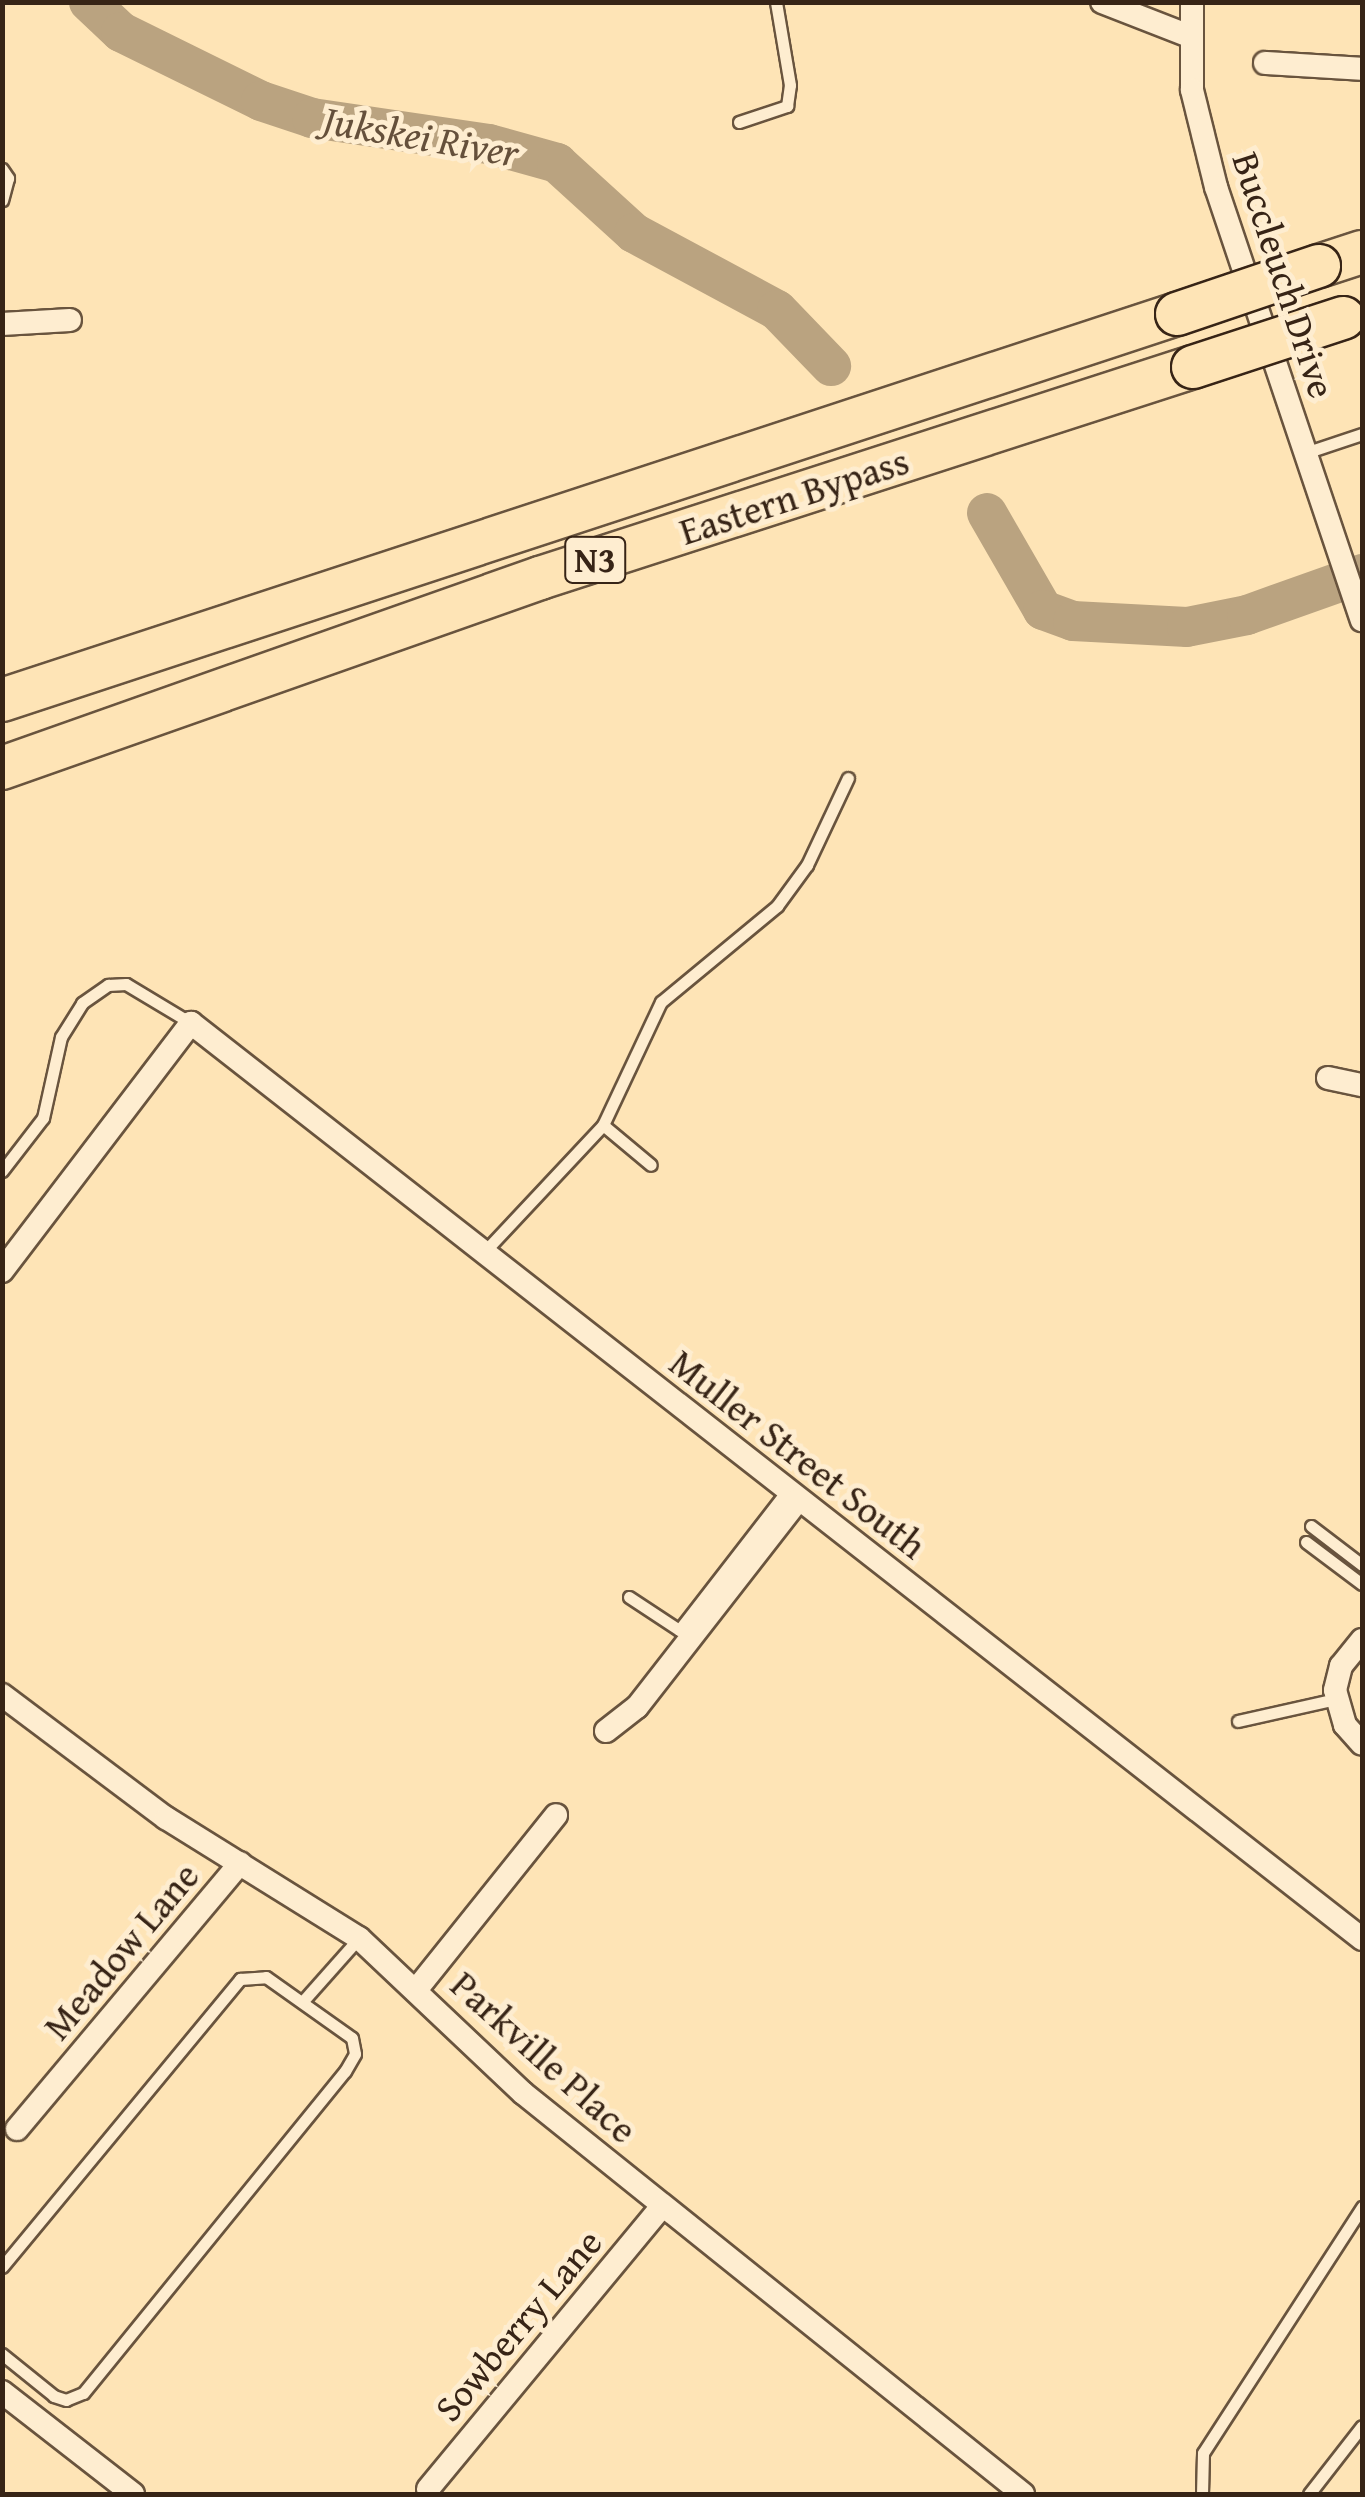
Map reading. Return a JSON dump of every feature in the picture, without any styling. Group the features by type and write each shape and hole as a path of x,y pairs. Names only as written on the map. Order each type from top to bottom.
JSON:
{"highway":[{"name":"Eastern Bypass","path":"2,700 1362,252"},
{"name":"Eastern Bypass","path":"2,768 540,578 1353,314"}],"street":[{"path":"1102,2 1189,36"},
{"name":"Buccleuch Drive","path":"1192,2 1192,90 1216,188 1362,620"},
{"path":"1265,63 1362,69"},
{"path":"2,324 70,320"},
{"path":"2,1271 191,1023"},
{"name":"Muller Street South","path":"191,1023 1362,1938"},
{"path":"1328,1078 1362,1085"},
{"path":"606,1731 637,1707 792,1495"},
{"path":"1362,1640 1341,1666 1336,1699 1362,1744"},
{"name":"Parkville Place","path":"2,1695 166,1818 358,1938 523,2092 1023,2494"},
{"path":"416,1990 556,1815"},
{"name":"Meadow Lane","path":"18,2129 240,1863"},
{"name":"Sowberry Lane","path":"428,2490 662,2206"},
{"path":"2,2392 133,2494"},
{"path":"982,2494 1000,2476"}],"lane":[{"path":"739,122 788,106 776,2"},
{"path":"2,169 8,178 2,200"},
{"path":"1305,453 1362,434"},
{"path":"486,1250 603,1124 661,1002 776,906 813,854 848,778"},
{"path":"2,1171 43,1118 60,1038 82,1003 108,985 126,984 191,1023"},
{"path":"603,1124 651,1165"},
{"path":"629,1597 679,1630 792,1495"},
{"path":"1311,1526 1362,1565"},
{"path":"1306,1542 1362,1584"},
{"path":"1238,1720 1336,1699"},
{"path":"303,2001 358,1938"},
{"path":"2,2267 236,1983 257,1975 303,2001 352,2038 355,2054 82,2392 66,2400 54,2396 2,2354"},
{"path":"1202,2494 1203,2453 1362,2207"},
{"path":"1309,2494 1362,2426"}],"waterway":[{"name":"Jukskei River","path":"89,2 121,32 261,101 312,118 489,144 557,163 634,233 777,310 831,366"},
{"name":"Jukskei River","path":"987,513 1043,610 1073,621 1187,627 1247,615 1362,574"}]}
